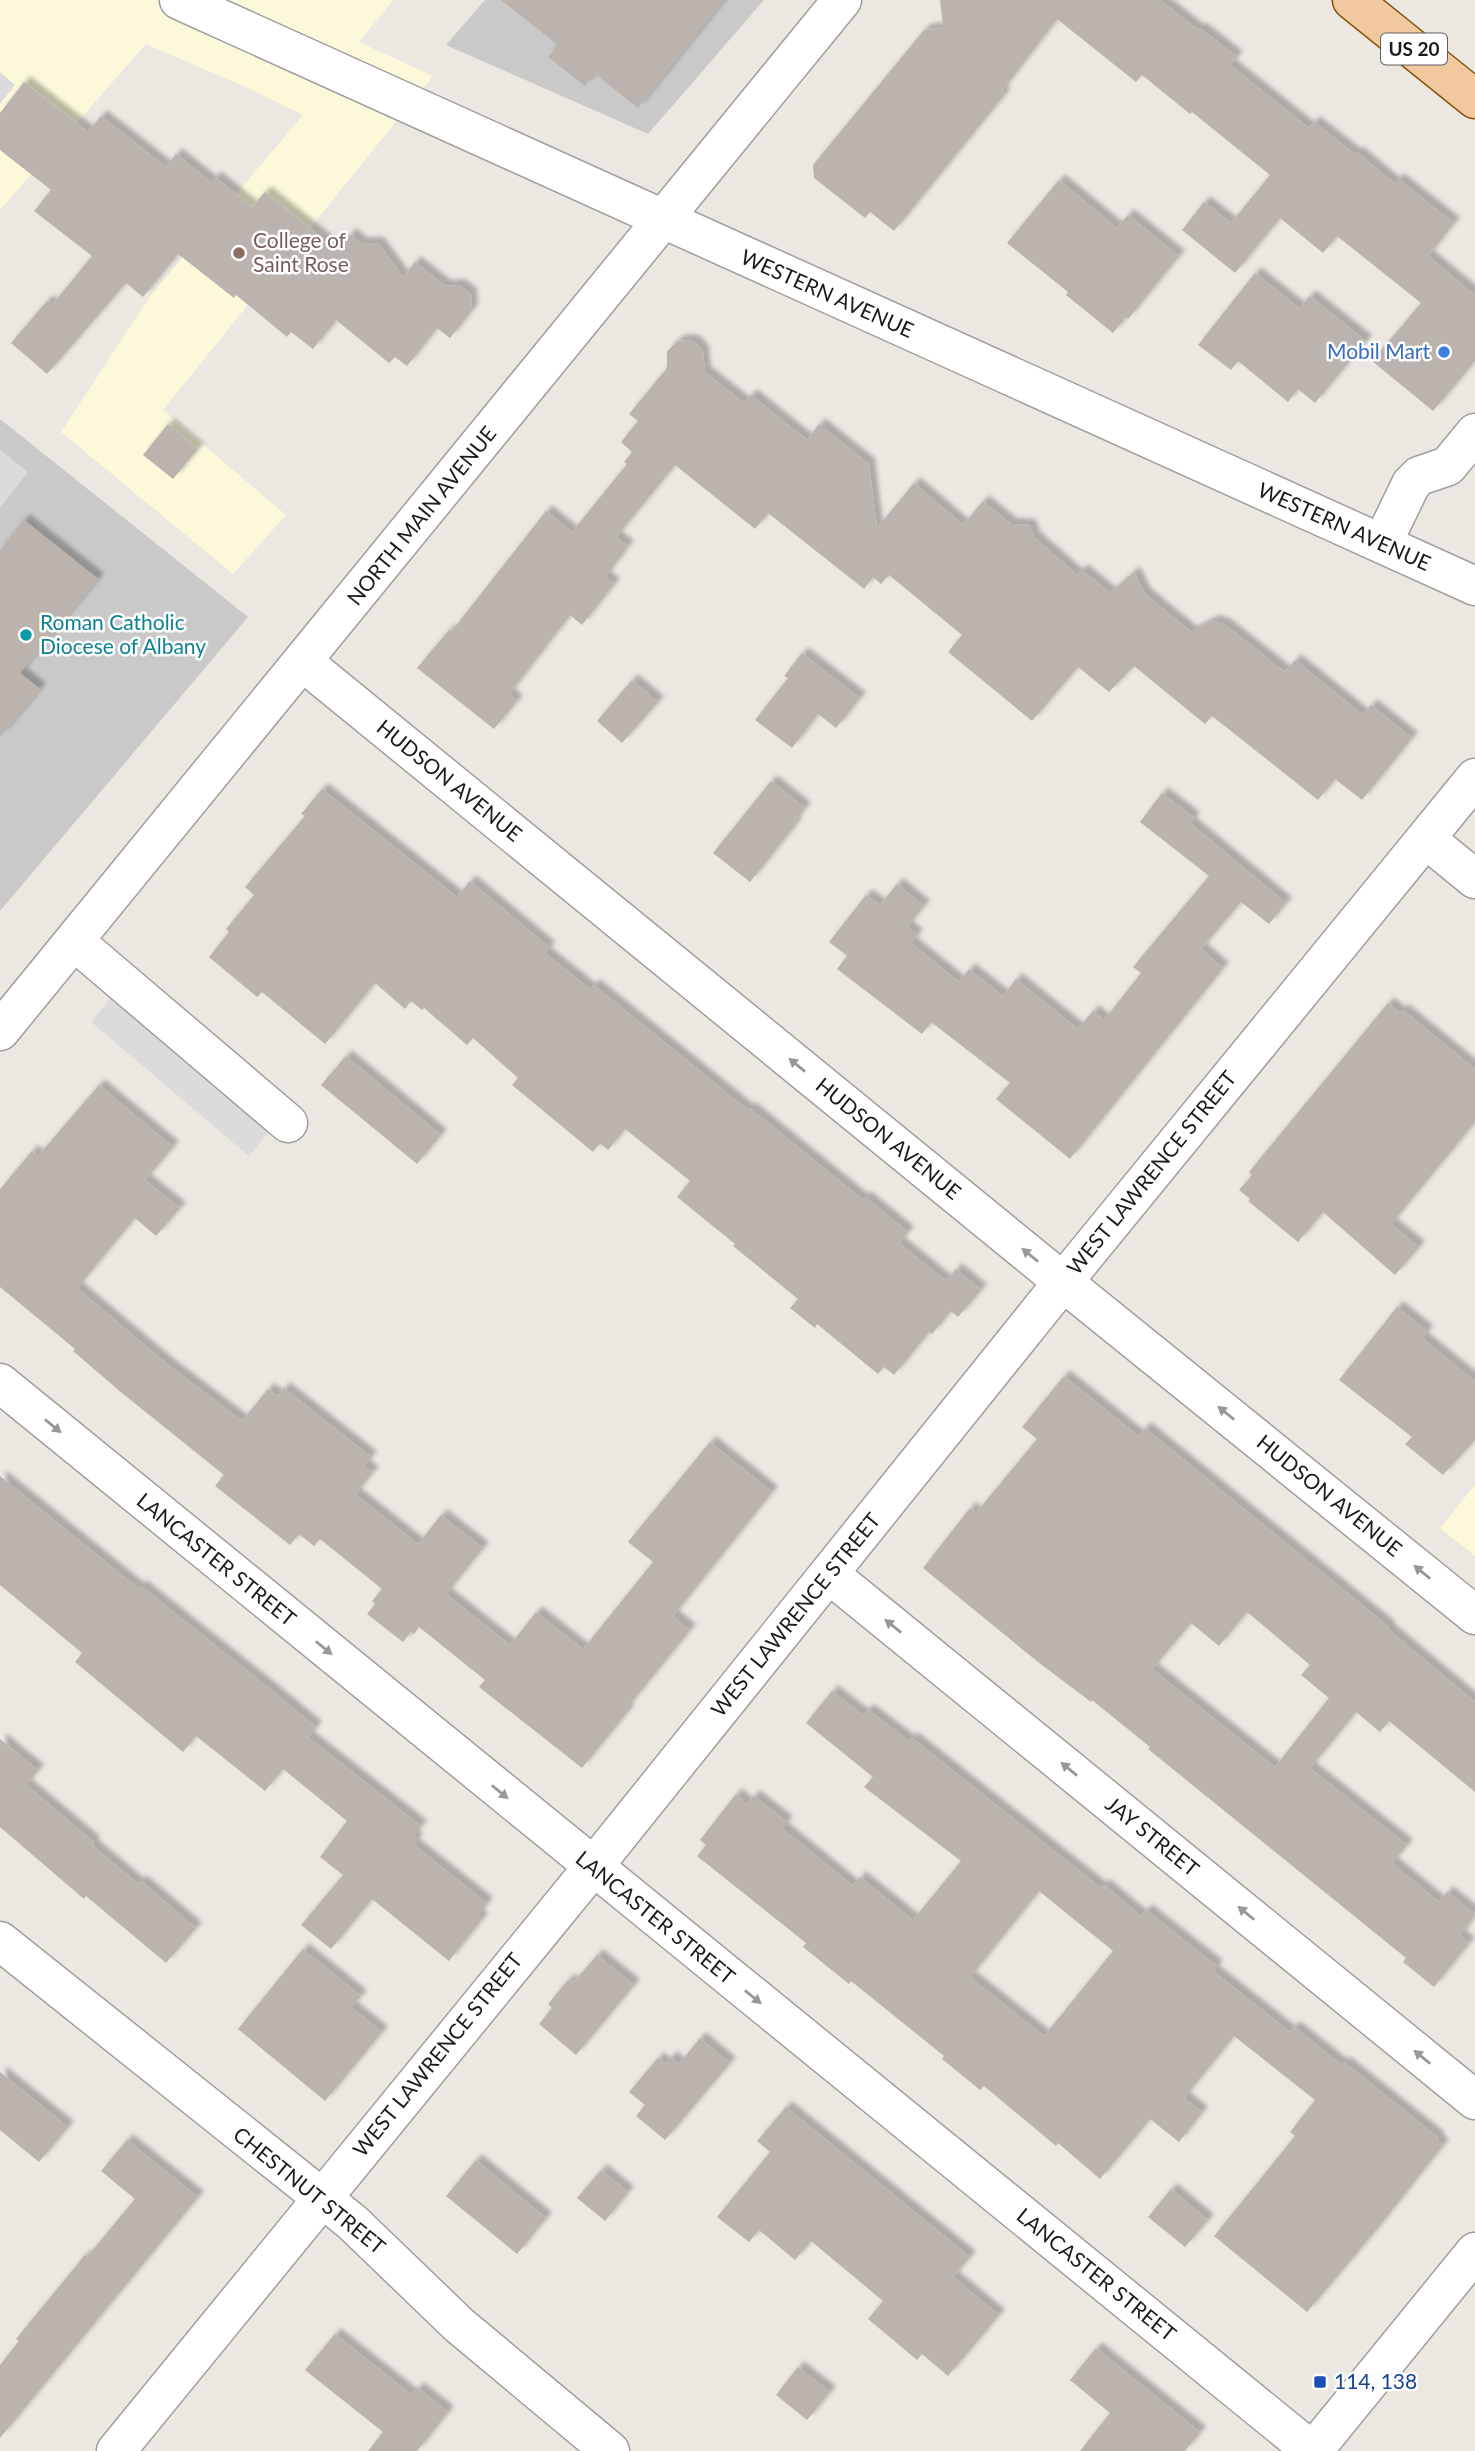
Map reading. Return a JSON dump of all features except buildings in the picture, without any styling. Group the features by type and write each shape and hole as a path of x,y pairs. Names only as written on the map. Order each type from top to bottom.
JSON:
{"main road":[{"name":"US 20","path":"1352,0 1475,99"}],"street":[{"name":"WESTERN AVENUE","path":"179,0 1475,586"},
{"name":"NORTH MAIN AVENUE","path":"0,1031 842,0"},
{"path":"1382,544 1411,484 1419,476 1461,474 1475,433"},
{"name":"HUDSON AVENUE","path":"303,662 1475,1615"},
{"name":"WEST LAWRENCE STREET","path":"116,2451 1475,778"},
{"path":"1426,839 1475,879"},
{"path":"74,941 288,1122"},
{"name":"LANCASTER STREET","path":"0,1383 1312,2451"},
{"name":"JAY STREET","path":"829,1574 1475,2100"},
{"name":"CHESTNUT STREET","path":"0,1941 368,2236 459,2325 610,2451"},
{"path":"1312,2451 1475,2252"}],"shaded area":[{"name":"College of Saint Rose","path":"0,0 393,0 359,42 433,76 163,410 286,515 233,574 61,432 151,295 303,115 146,44 0,210"},
{"path":"485,0 764,0 648,134 446,45"},
{"path":"0,72 15,85 0,104"},
{"name":"Roman Catholic Diocese of Albany","path":"0,419 248,617 0,911"},
{"path":"0,450 28,472 0,508"},
{"path":"112,996 270,1131 249,1156 91,1022"},
{"path":"1475,1485 1475,1556 1440,1528"}],"place":[{"name":"College of Saint Rose","path":"239,253"},
{"name":"Mobil Mart","path":"1444,352"},
{"name":"Roman Catholic Diocese of Albany","path":"26,635"},
{"name":"114, 138","path":"1320,2382"}]}
